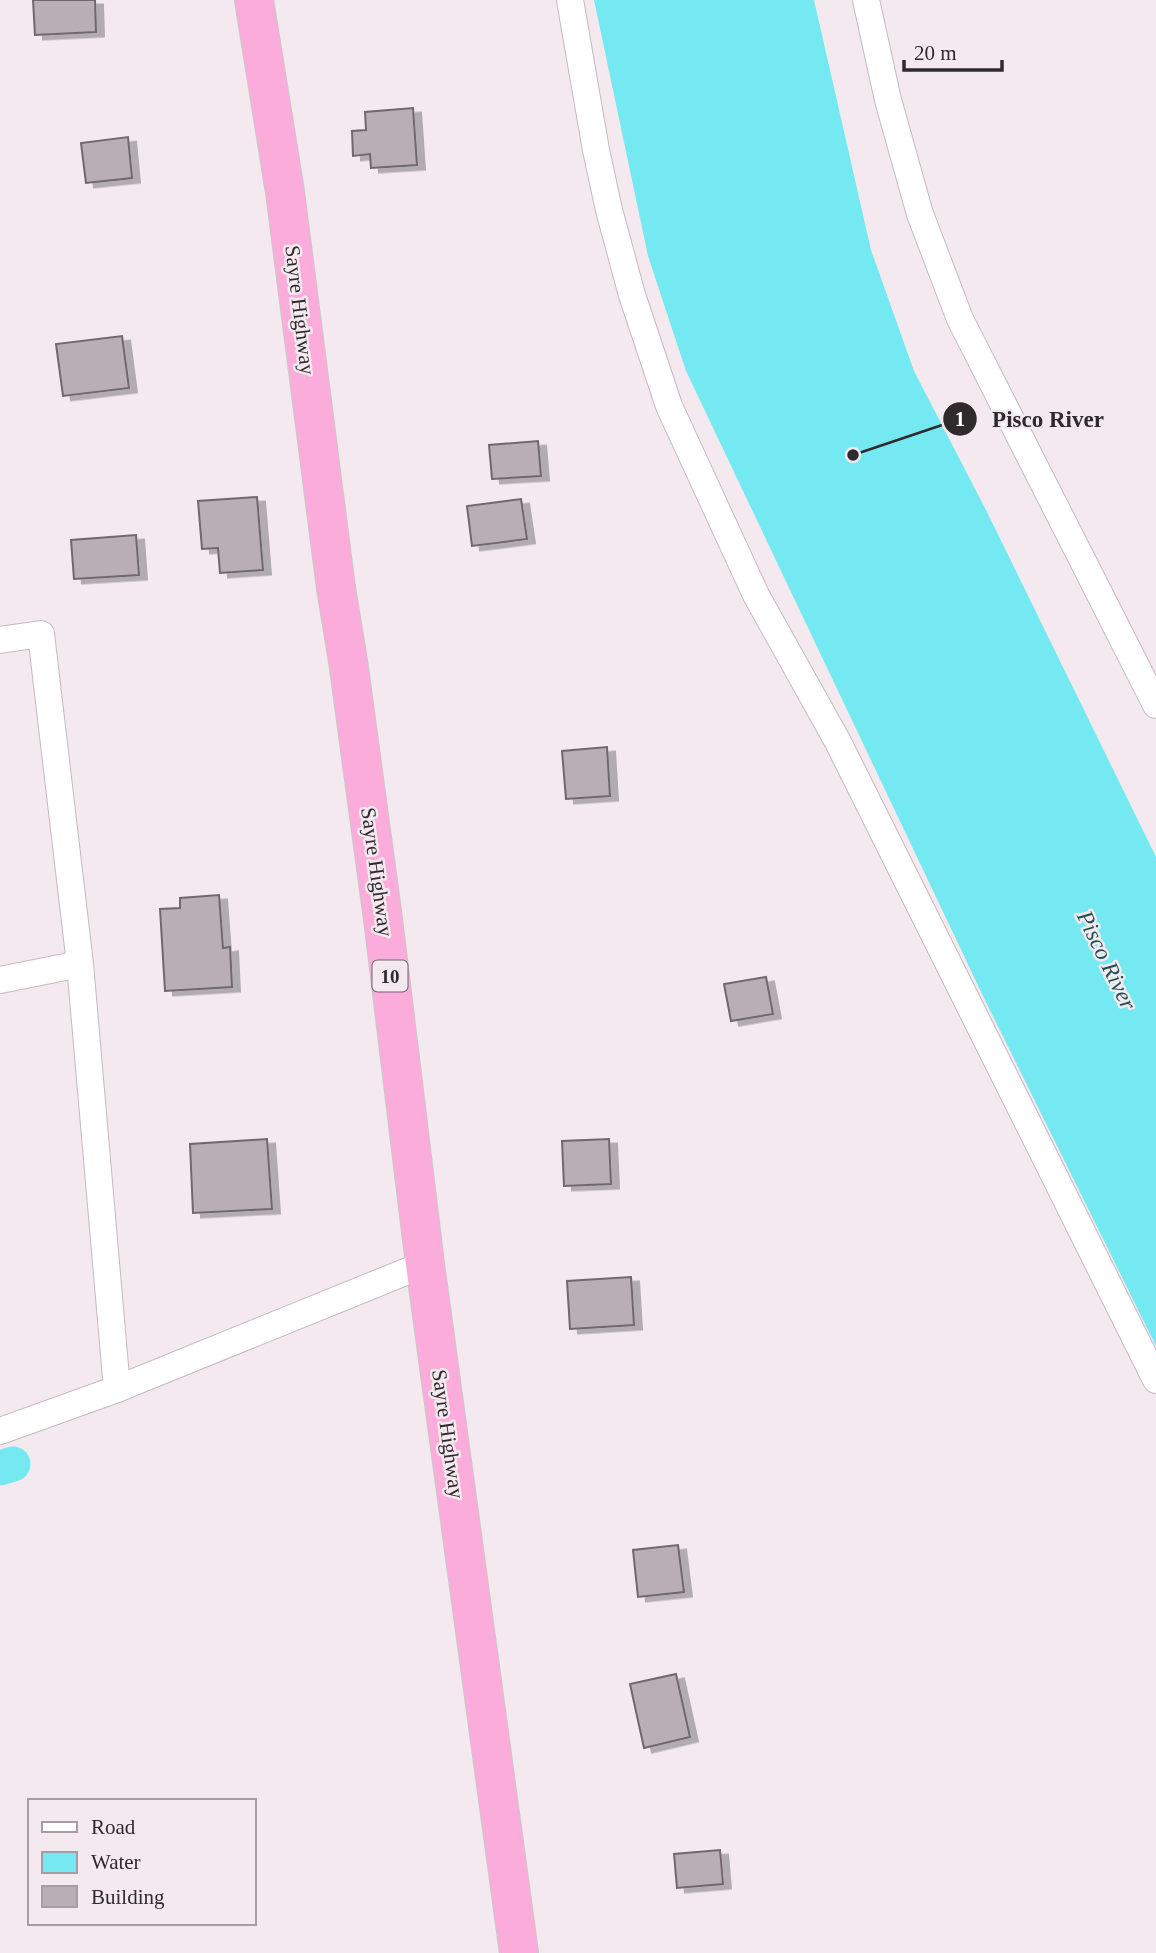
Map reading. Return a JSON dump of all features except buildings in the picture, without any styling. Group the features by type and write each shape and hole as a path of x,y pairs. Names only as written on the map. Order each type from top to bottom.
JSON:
{"highway":[{"name":"Sayre Highway","path":"254,0 285,192 336,588 383,919 425,1264 519,1953"}],"street":[{"path":"570,0 609,210 632,295 669,406 756,595 838,742 1156,1380"},
{"path":"866,0 888,100 920,214 960,318 1156,705"},
{"path":"0,640 41,634 79,964 117,1389"},
{"path":"0,980 79,964"},
{"path":"0,1430 117,1389 425,1264"}],"water":[{"path":"594,0 814,0 871,250 914,371 987,512 1156,857 1156,1346 984,998 686,371 648,256"}],"waterway":[{"path":"0,1468 13,1464"}],"place":[{"name":"Pisco River","path":"853,455"}]}
